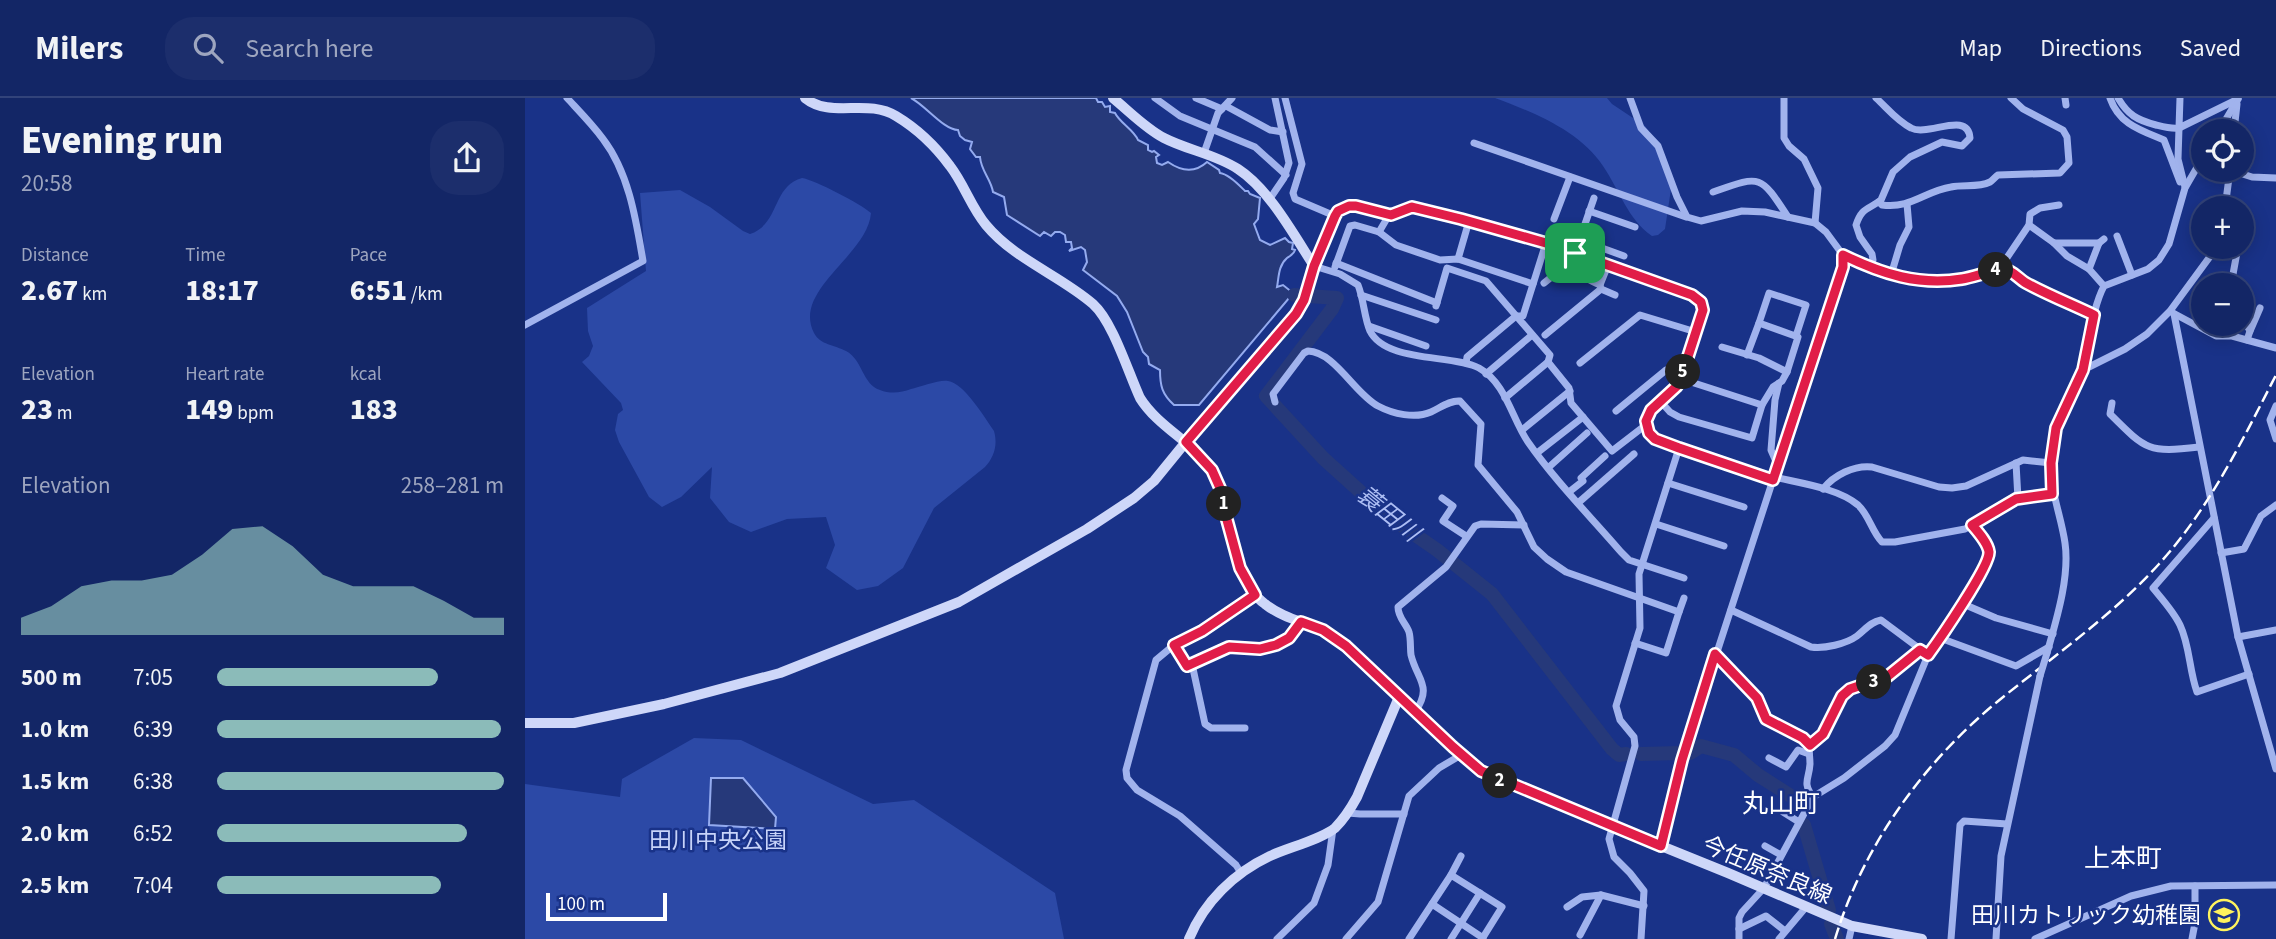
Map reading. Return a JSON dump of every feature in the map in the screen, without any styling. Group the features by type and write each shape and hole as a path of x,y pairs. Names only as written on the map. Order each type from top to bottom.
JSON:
{"street":[{"path":"525,325 643,261 627,187 615,159 603,139 567,98"},
{"name":"今任原奈良線","path":"805,98 814,105 829,109 864,106 894,114 931,143 951,167 986,226 1039,268 1093,304 1104,317 1147,410 1186,442 1212,470 1220,488 1240,568 1255,595 1264,604 1287,617 1333,636 1461,755 1491,777 1852,926 1922,939"},
{"path":"1113,98 1126,104 1147,127 1164,138 1238,169 1264,193 1314,266 1352,280 1358,285 1369,326 1376,339 1389,347 1429,359 1466,363 1486,374 1505,398 1527,441 1629,559 1684,578"},
{"path":"1155,98 1180,116 1255,147 1286,175"},
{"path":"1196,98 1224,107 1270,130 1283,132"},
{"path":"1204,153 1218,113 1232,98"},
{"path":"1269,201 1286,175 1289,163 1275,98"},
{"path":"1285,98 1302,163 1293,193 1295,199 1335,216"},
{"path":"1630,98 1641,128 1658,146 1687,218"},
{"path":"1784,98 1784,138 1804,159 1818,188 1815,223"},
{"path":"1870,268 1872,254 1860,237 1856,225 1859,215 1865,208 1879,202 1893,172 1910,157 1942,142 1962,146 1969,138 1969,132 1959,124 1921,131 1912,129 1876,98"},
{"path":"1879,202 1887,206 1907,204 1951,187 1991,182 1998,175 2060,173 2069,163 2067,137 2063,130 2022,109 2011,98"},
{"path":"2110,98 2113,108 2124,122 2164,140 2179,181 2185,188"},
{"path":"2118,98 2130,115 2172,129 2238,98"},
{"path":"2180,98 2178,159 2185,188"},
{"path":"2226,119 2238,98"},
{"path":"2235,119 2238,98"},
{"path":"1474,143 1687,218 1701,221 1742,211 1765,212 1815,223 1826,232 1843,255 1891,275 1928,281 1956,280 1979,276 2000,268 2006,269 2024,282 2094,315"},
{"path":"1554,219 1570,177"},
{"path":"2254,177 2276,178"},
{"path":"1996,939 2001,856 2007,824 2040,676 2059,609 2065,544 2052,494 2051,463 2056,428 2083,370 2094,315 2104,286 2148,270 2159,260 2169,244 2185,188 2191,178"},
{"path":"1713,192 1748,180 1758,180 1771,190 1789,217"},
{"path":"1575,253 1594,198"},
{"path":"1891,275 1900,245 1909,227 1907,204"},
{"path":"2000,268 2029,225 2028,218 2033,211 2059,205"},
{"path":"525,723 574,723 664,704 780,673 959,602 1087,529 1134,498 1154,481 1296,314 1304,300 1314,266 1335,216 1338,211 1349,206 1389,215 1412,207 1469,221 1546,243 1692,295 1701,302 1703,310 1677,386 1651,410 1647,424 1649,433 1655,439 1679,448 1774,478 1823,489 1858,506 1882,542 1945,534 1972,525 2018,499 2052,494"},
{"path":"1589,211 1635,226"},
{"path":"1379,232 1389,215"},
{"path":"1458,259 1469,221"},
{"path":"1333,272 1350,226 1355,225 1379,232 1396,245 1440,260 1458,259 1533,284"},
{"path":"2029,225 2067,256 2089,269 2104,286"},
{"path":"2117,236 2131,275"},
{"path":"1580,240 1624,256"},
{"path":"2054,243 2102,241 2089,269"},
{"path":"1466,363 1467,357 1515,316 1523,316 1546,243"},
{"path":"1661,846 1682,760 1843,267 1843,255"},
{"path":"2083,370 2125,349 2172,312 2209,259"},
{"path":"1336,263 1436,305 1447,268 1486,281 1550,355 1548,362 1505,398"},
{"path":"1545,335 1601,287 1608,265"},
{"path":"1544,283 1564,267 1578,271 1588,280 1615,295"},
{"path":"1661,402 1670,412 1679,416 1752,438 1762,405 1773,387 1787,372 1806,305 1769,293 1747,355"},
{"path":"1361,295 1436,320"},
{"path":"2254,322 2260,308"},
{"path":"2172,312 2216,336 2232,336 2276,348"},
{"path":"2172,312 2238,637 2276,769"},
{"path":"1580,363 1640,315 1696,332"},
{"path":"1759,323 1796,336"},
{"path":"1369,326 1426,346"},
{"path":"1486,374 1532,335"},
{"path":"2247,340 2248,336"},
{"path":"1722,346 1787,372"},
{"path":"1275,402 1273,394 1308,351 1324,355 1369,400 1393,412 1422,415 1452,401 1460,401 1481,424 1478,465 1517,512 1534,547 1566,572 1679,612"},
{"path":"1548,362 1570,391 1571,403 1612,451 1647,424"},
{"path":"1616,411 1666,370 1683,372"},
{"path":"1694,383 1762,405"},
{"path":"1778,466 1771,450 1779,383"},
{"path":"1522,430 1570,391"},
{"path":"2112,403 2110,414 2138,441 2167,450 2199,447"},
{"path":"2276,407 2270,420 2276,439"},
{"path":"1537,453 1583,416"},
{"path":"1549,467 1587,433"},
{"path":"1641,939 1644,891 1614,857 1609,847 1611,826 1635,746 1634,737 1620,720 1616,706 1640,628 1639,578 1679,448"},
{"path":"1579,503 1635,454"},
{"path":"1569,492 1583,481 1581,478 1605,456"},
{"path":"1823,489 1829,482 1862,466 1952,488 1966,486 2023,460 2051,463"},
{"path":"2016,463 2018,499"},
{"path":"1668,483 1744,507"},
{"path":"1442,498 1453,506 1443,521 1466,536"},
{"path":"2221,553 2244,549 2261,516 2276,505"},
{"path":"2214,519 2153,588 2180,623 2197,691 2249,674"},
{"path":"1656,524 1724,546"},
{"path":"1415,712 1423,699 1422,684 1411,656 1409,631 1398,614 1398,607 1446,567 1475,526 1524,525"},
{"path":"1739,939 1742,912 1764,888 1813,797 1844,778 1895,735 1928,655 1988,557 1989,550 1972,525"},
{"path":"1241,873 1236,864 1180,816 1136,790 1127,778 1126,771 1156,660 1174,645 1202,631 1255,595"},
{"path":"1635,643 1666,653 1684,598"},
{"path":"1961,603 1996,618 2053,634"},
{"path":"1731,610 1811,647 1821,648 1854,638 1871,624 1881,620 1928,655"},
{"path":"1174,645 1187,666 1229,647 1260,649 1276,645 1289,638 1301,622"},
{"path":"2238,637 2276,630"},
{"path":"1940,638 2016,666 2048,650"},
{"path":"1813,797 1806,788 1810,745 1823,734 1842,696 1850,689 1888,676 1920,650"},
{"path":"1715,654 1757,698 1766,719 1803,738 1810,745"},
{"path":"1192,664 1205,724 1211,728 1245,728"},
{"path":"1189,939 1196,921 1209,904 1241,873 1269,857 1333,830 1348,813 1399,697"},
{"path":"1769,758 1786,767 1798,750 1809,754"},
{"path":"1346,939 1378,902 1409,796 1439,768 1461,755"},
{"path":"1348,813 1404,814"},
{"path":"1783,813 1799,822"},
{"path":"1951,939 1960,825 1964,821 2007,824"},
{"path":"1277,939 1314,903 1328,864 1333,830"},
{"path":"1765,846 1781,855"},
{"path":"1409,939 1451,876 1461,856"},
{"path":"1432,904 1482,939 1502,907 1451,876"},
{"path":"2035,939 2131,896 2171,886 2276,885"},
{"path":"2192,939 2195,886"},
{"path":"1451,939 1480,894"},
{"path":"1567,907 1582,897 1601,895 1644,905"},
{"path":"1580,935 1601,895"},
{"path":"1779,939 1806,907"},
{"path":"1739,929 1766,916 1786,931"},
{"path":"1849,939 1852,926"}],"green space":[{"path":"1495,98 1607,98 1645,126 1665,155 1671,189 1665,229 1652,236 1636,222 1603,166 1582,143 1540,116"},
{"path":"802,178 838,193 871,213 867,228 858,243 813,302 810,317 814,333 824,342 852,355 869,383 880,390 896,392 940,381 954,383 974,402 994,431 996,441 993,455 985,467 934,508 903,568 878,586 857,590 826,568 835,545 826,517 787,519 751,532 729,522 710,498 712,467 681,497 662,507 649,497 615,430 618,414 623,410 621,403 582,362 589,356 593,346 588,331 587,308 646,271 640,193 680,190 750,234 767,222 785,189"},
{"name":"田川中央公園","path":"694,738 741,740 873,804 914,800 1055,893 1064,939 525,939 525,784 620,797 622,779"}],"shaded area":[{"path":"911,98 1096,98 1105,107 1110,106 1110,112 1115,113 1138,140 1148,145 1148,150 1159,155 1156,157 1157,163 1162,165 1168,162 1192,170 1207,162 1245,191 1260,198 1258,219 1254,224 1260,240 1270,245 1285,238 1293,243 1292,249 1295,250 1282,264 1277,287 1283,285 1293,293 1303,291 1301,298 1289,298 1199,405 1174,405 1163,389 1160,370 1149,364 1127,312 1117,296 1083,270 1087,262 1085,250 1081,247 1069,251 1072,248 1071,242 1066,242 1065,235 1060,232 1051,236 1044,232 1040,236 1007,215 1004,197 993,192 980,157 976,157 970,149 972,142 965,140 958,130 947,126"},
{"path":"711,778 743,778 776,817 775,829 709,825"}],"waterway":[{"name":"蓑田川","path":"1294,295 1337,298 1332,309 1266,396 1323,458 1385,514 1437,550 1492,594 1612,749 1619,755 1626,754"},
{"name":"蓑田川","path":"1690,753 1701,746 1734,755 1758,775 1794,798"},
{"name":"蓑田川","path":"1641,754 1680,753"},
{"name":"蓑田川","path":"1804,825 1829,910"},
{"name":"蓑田川","path":"1831,924 1837,939"}],"railway":[{"path":"1835,939 1847,905 1879,839 1921,779 1970,726 2101,619 2159,564 2194,521 2209,497 2276,375"}],"place":[{"name":"田川カトリック幼稚園","path":"2224,915"}],"district":[{"name":"丸山町","path":"1781,803"},
{"name":"上本町","path":"2123,858"}],"route":[{"path":"1356,206 1391,215 1412,207 1515,233 1575,253 1692,295 1701,302 1703,310 1683,372 1677,386 1651,410 1646,421 1649,433 1655,439 1773,480 1843,267 1843,255 1891,275 1928,281 1956,280 1979,276 2000,268 2006,269 2024,282 2094,315 2083,370 2056,428 2051,454 2052,494 2016,499 1972,525 1989,550 1988,557 1928,655 1920,650 1888,676 1850,689 1842,696 1823,734 1810,745 1803,738 1766,719 1757,698 1715,654 1682,760 1661,846 1481,771 1346,646 1323,630 1301,622 1289,638 1276,645 1260,649 1229,647 1187,666 1174,645 1202,631 1255,595 1240,568 1220,488 1212,470 1186,442 1300,308 1314,266 1338,211 1344,207 1356,206"}]}
